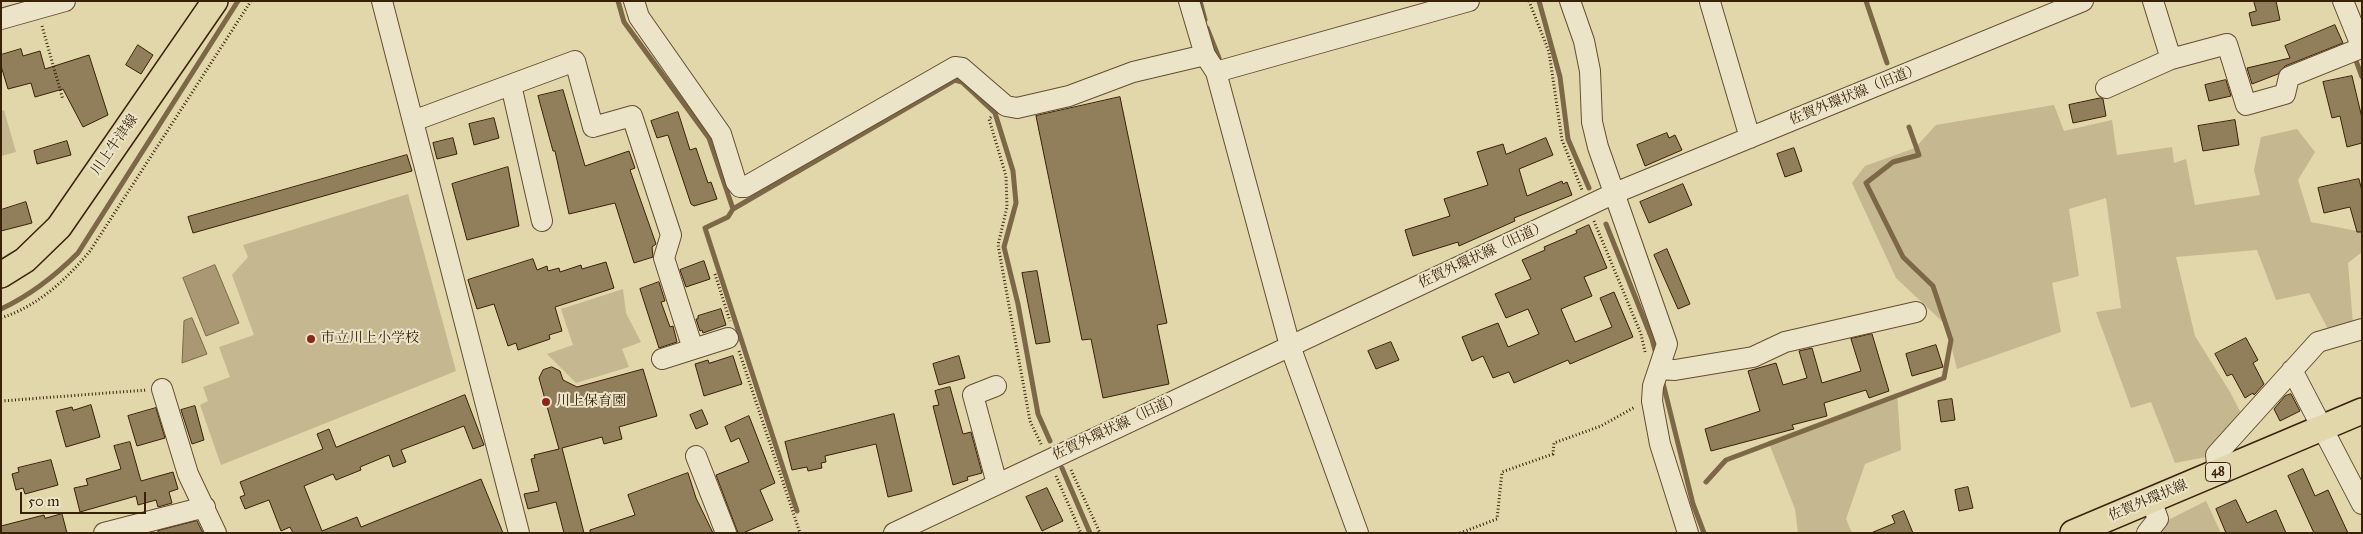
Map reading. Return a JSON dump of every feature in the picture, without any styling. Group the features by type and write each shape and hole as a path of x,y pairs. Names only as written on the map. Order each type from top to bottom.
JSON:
{"main road":[{"name":"川上牛津線","path":"1,275 25,260 59,228 215,1"},
{"name":"佐賀外環状線","path":"2073,533 2362,411"}],"street":[{"path":"1,19 65,1"},
{"path":"382,1 519,533"},
{"path":"634,1 639,18 721,134 736,182 740,187 745,187 956,67 962,68 1006,106 1017,108 1069,96 1133,72 1205,55"},
{"path":"1189,1 1205,55 1216,72 1290,346 1358,533"},
{"path":"1216,72 1469,1"},
{"path":"1570,1 1584,41 1590,71 1592,122 1598,147 1667,344 1657,377 1660,444 1688,533"},
{"name":"佐賀外環状線（旧道）","path":"894,533 1615,193 2084,1"},
{"path":"2153,1 2171,59"},
{"path":"2106,88 2171,59 2227,44 2246,105 2285,94 2289,77 2362,48 2343,1"},
{"path":"1710,2 1750,138"},
{"path":"413,121 575,62 593,127 632,116 671,235 664,258 693,349"},
{"path":"511,85 542,221"},
{"path":"1657,377 1753,357 1785,342 1916,312"},
{"path":"2218,472 2216,455 2318,342 2362,330"},
{"path":"662,359 733,339"},
{"path":"2292,370 2362,504"},
{"path":"996,386 972,395 997,484"},
{"path":"162,389 188,474 206,507 216,533"},
{"path":"696,456 726,533"},
{"path":"2147,533 2158,519 2151,500"},
{"path":"104,533 206,507"}],"path":[{"path":"1,318 22,311 68,278 90,251 251,1"},
{"path":"1460,533 1498,519 1502,472 1553,454 1554,443 1601,426 1641,404 1657,377 1562,140 1549,52 1529,1"},
{"path":"37,9 62,100"},
{"path":"989,119 1006,176 1008,207 998,245 1030,421 1056,457 1100,533"},
{"path":"715,274 733,339 800,533"},
{"path":"1,401 162,389"},
{"path":"1056,457 1082,533"}],"shaded area":[{"path":"2054,105 2064,131 2112,120 2117,155 2172,147 2174,163 2186,159 2195,205 2260,195 2254,170 2261,137 2297,129 2315,152 2298,180 2311,222 2362,232 2362,252 2348,263 2353,324 2329,331 2309,293 2276,300 2257,250 2176,257 2195,336 2230,392 2243,417 2206,457 2175,463 2151,402 2131,408 2096,312 2121,308 2106,198 2069,209 2079,276 2052,283 2061,332 1957,369 1946,325 1896,278 1852,183 1865,166 1915,148 1936,125"},
{"path":"4,110 16,152 1,156 1,111"},
{"path":"408,194 456,371 221,465 200,405 208,401 203,387 230,377 219,347 254,335 232,275 248,257 243,245"},
{"path":"215,265 239,323 206,336 183,278"},
{"path":"623,289 626,313 641,342 622,349 629,367 576,383 547,354 573,345 561,309"},
{"path":"192,318 207,354 182,363 184,321"},
{"path":"1897,393 1901,450 1865,464 1846,519 1852,533 1798,533 1795,509 1768,441"},
{"path":"2206,501 2221,533 2158,533 2170,519"}],"building":[{"path":"2254,1 2276,1 2280,20 2252,26 2249,13 2256,11"},
{"path":"2335,25 2343,43 2285,66 2278,74 2252,84 2247,68 2290,58 2285,46"},
{"path":"138,45 153,55 141,74 126,65"},
{"path":"21,49 23,56 40,51 45,69 89,55 108,115 83,127 63,89 35,97 31,83 8,89 1,66 1,55"},
{"path":"2352,76 2362,118 2362,143 2347,147 2340,116 2332,118 2323,82"},
{"path":"2226,80 2231,96 2209,101 2205,85"},
{"path":"563,90 585,166 629,151 635,168 630,170 656,244 652,247 653,257 634,263 615,203 569,214 555,151 553,151 538,96"},
{"path":"1120,97 1167,323 1157,325 1169,384 1103,398 1091,339 1082,340 1036,116"},
{"path":"2103,99 2106,116 2073,123 2069,105"},
{"path":"678,112 690,150 696,148 708,183 711,182 717,199 694,206 691,204 668,135 657,138 651,121"},
{"path":"494,118 499,138 474,145 469,124"},
{"path":"2235,120 2239,145 2203,151 2198,126"},
{"path":"1667,133 1669,138 1675,135 1682,150 1645,166 1637,145"},
{"path":"453,138 457,154 437,159 433,143"},
{"path":"1546,138 1553,155 1519,169 1527,196 1562,181 1563,184 1567,182 1572,195 1514,218 1515,221 1459,246 1458,242 1413,256 1405,230 1450,216 1444,199 1488,185 1477,152 1503,144 1506,154"},
{"path":"67,141 71,155 37,164 34,151"},
{"path":"1794,148 1802,171 1785,177 1777,154"},
{"path":"407,155 412,171 193,233 188,217"},
{"path":"508,167 519,226 467,240 452,184"},
{"path":"2359,179 2362,191 2362,232 2357,232 2350,207 2324,213 2318,188"},
{"path":"1683,184 1692,205 1649,223 1640,202"},
{"path":"26,202 32,223 1,231 1,210"},
{"path":"1589,225 1607,268 1584,277 1592,296 1561,309 1575,342 1612,327 1600,298 1614,292 1633,337 1570,364 1568,360 1514,383 1509,372 1493,378 1483,356 1472,361 1462,337 1498,323 1508,347 1539,334 1528,309 1506,318 1495,294 1531,279 1522,260 1545,250 1544,247 1577,233 1576,231"},
{"path":"1667,249 1690,304 1678,309 1654,255"},
{"path":"533,259 537,270 547,266 548,271 559,268 560,272 581,265 582,269 606,262 614,288 555,307 562,331 549,335 550,339 518,350 516,343 508,346 494,304 477,309 468,280"},
{"path":"704,261 710,279 686,287 680,270"},
{"path":"1037,271 1050,342 1036,344 1022,273"},
{"path":"659,282 665,301 661,302 670,327 673,326 677,342 659,348 640,289"},
{"path":"721,309 726,325 703,333 702,330 700,331 696,319 698,319 698,316"},
{"path":"1872,334 1889,391 1869,398 1866,390 1824,403 1827,416 1792,425 1794,429 1711,451 1705,429 1760,411 1748,371 1776,363 1783,385 1807,378 1799,351 1812,348 1822,383 1861,371 1851,339"},
{"path":"2246,338 2258,360 2253,363 2264,384 2254,395 2253,393 2245,398 2232,374 2227,376 2215,354"},
{"path":"1391,342 1399,360 1376,369 1368,351"},
{"path":"1936,345 1943,367 1912,376 1906,354"},
{"path":"733,356 742,384 704,396 695,364 708,360 709,363"},
{"path":"959,356 965,378 939,385 933,364"},
{"path":"552,367 560,371 563,380 577,387 643,369 657,416 619,427 622,439 604,444 602,437 562,448 584,533 564,533 556,502 528,509 524,494 539,491 531,459 535,458 534,455 559,449 539,378 543,370"},
{"path":"950,387 963,434 971,432 982,473 967,477 968,480 953,485 933,406 939,405 935,391"},
{"path":"2291,394 2300,411 2280,421 2274,409 2285,396"},
{"path":"465,395 484,445 473,449 464,426 401,450 406,462 393,467 389,455 360,467 361,470 336,480 333,474 304,486 322,531 357,517 361,527 481,479 503,533 293,533 290,527 281,531 269,500 245,509 240,497 245,495 240,482 323,449 317,434 329,429 336,447"},
{"path":"1952,399 1955,420 1941,422 1938,401"},
{"path":"91,405 100,437 66,447 56,411 72,407 73,410"},
{"path":"195,406 204,440 192,444 181,410"},
{"path":"156,408 165,438 137,446 128,416"},
{"path":"702,410 708,424 696,429 690,415"},
{"path":"894,414 912,491 888,497 876,444 825,456 826,462 821,463 822,468 808,471 807,467 792,470 785,442"},
{"path":"749,416 775,483 760,490 773,520 743,533 738,533 716,475 749,462 739,438 731,442 725,427"},
{"path":"130,442 141,481 173,472 178,489 169,492 172,503 158,507 156,500 138,505 136,496 80,512 74,488 88,485 86,479 121,469 114,446"},
{"path":"51,460 58,485 25,494 23,488 16,490 12,474 19,472 18,468"},
{"path":"2303,469 2315,496 2328,490 2348,533 2314,533 2288,476"},
{"path":"688,473 696,498 713,533 590,533 590,530 635,515 628,495"},
{"path":"1968,487 1973,508 1959,511 1955,490"},
{"path":"1047,488 1063,521 1042,531 1026,497"},
{"path":"2236,500 2247,523 2276,510 2286,533 2226,533 2216,509"},
{"path":"1904,511 1913,533 1871,533 1895,523 1892,516"},
{"path":"62,514 67,533 1,533 1,526 44,515 45,518"},
{"path":"197,521 203,533 158,533 158,531"}],"waterway":[{"path":"1,309 22,298 42,284 78,253 238,1"},
{"path":"618,1 624,22 709,138 733,209 955,80 962,82 995,113 1013,171 1016,203 1004,247 1018,304 1038,414 1050,441"},
{"path":"1200,1 1205,20"},
{"path":"1539,1 1560,77 1568,139 1589,188"},
{"path":"1866,1 1887,63"},
{"path":"1207,28 1219,58"},
{"path":"2355,58 2362,77"},
{"path":"1706,482 1726,460 1944,378 1951,340 1933,286 1903,257 1866,183 1893,162 1919,155 1909,127"},
{"path":"733,209 728,217 705,228 797,511"},
{"path":"1606,224 1652,339 1656,354"},
{"path":"1662,379 1693,504 1704,533"},
{"path":"1062,468 1090,533"}],"place":[{"name":"市立川上小学校","path":"311,339"},
{"name":"川上保育園","path":"546,402"}]}
